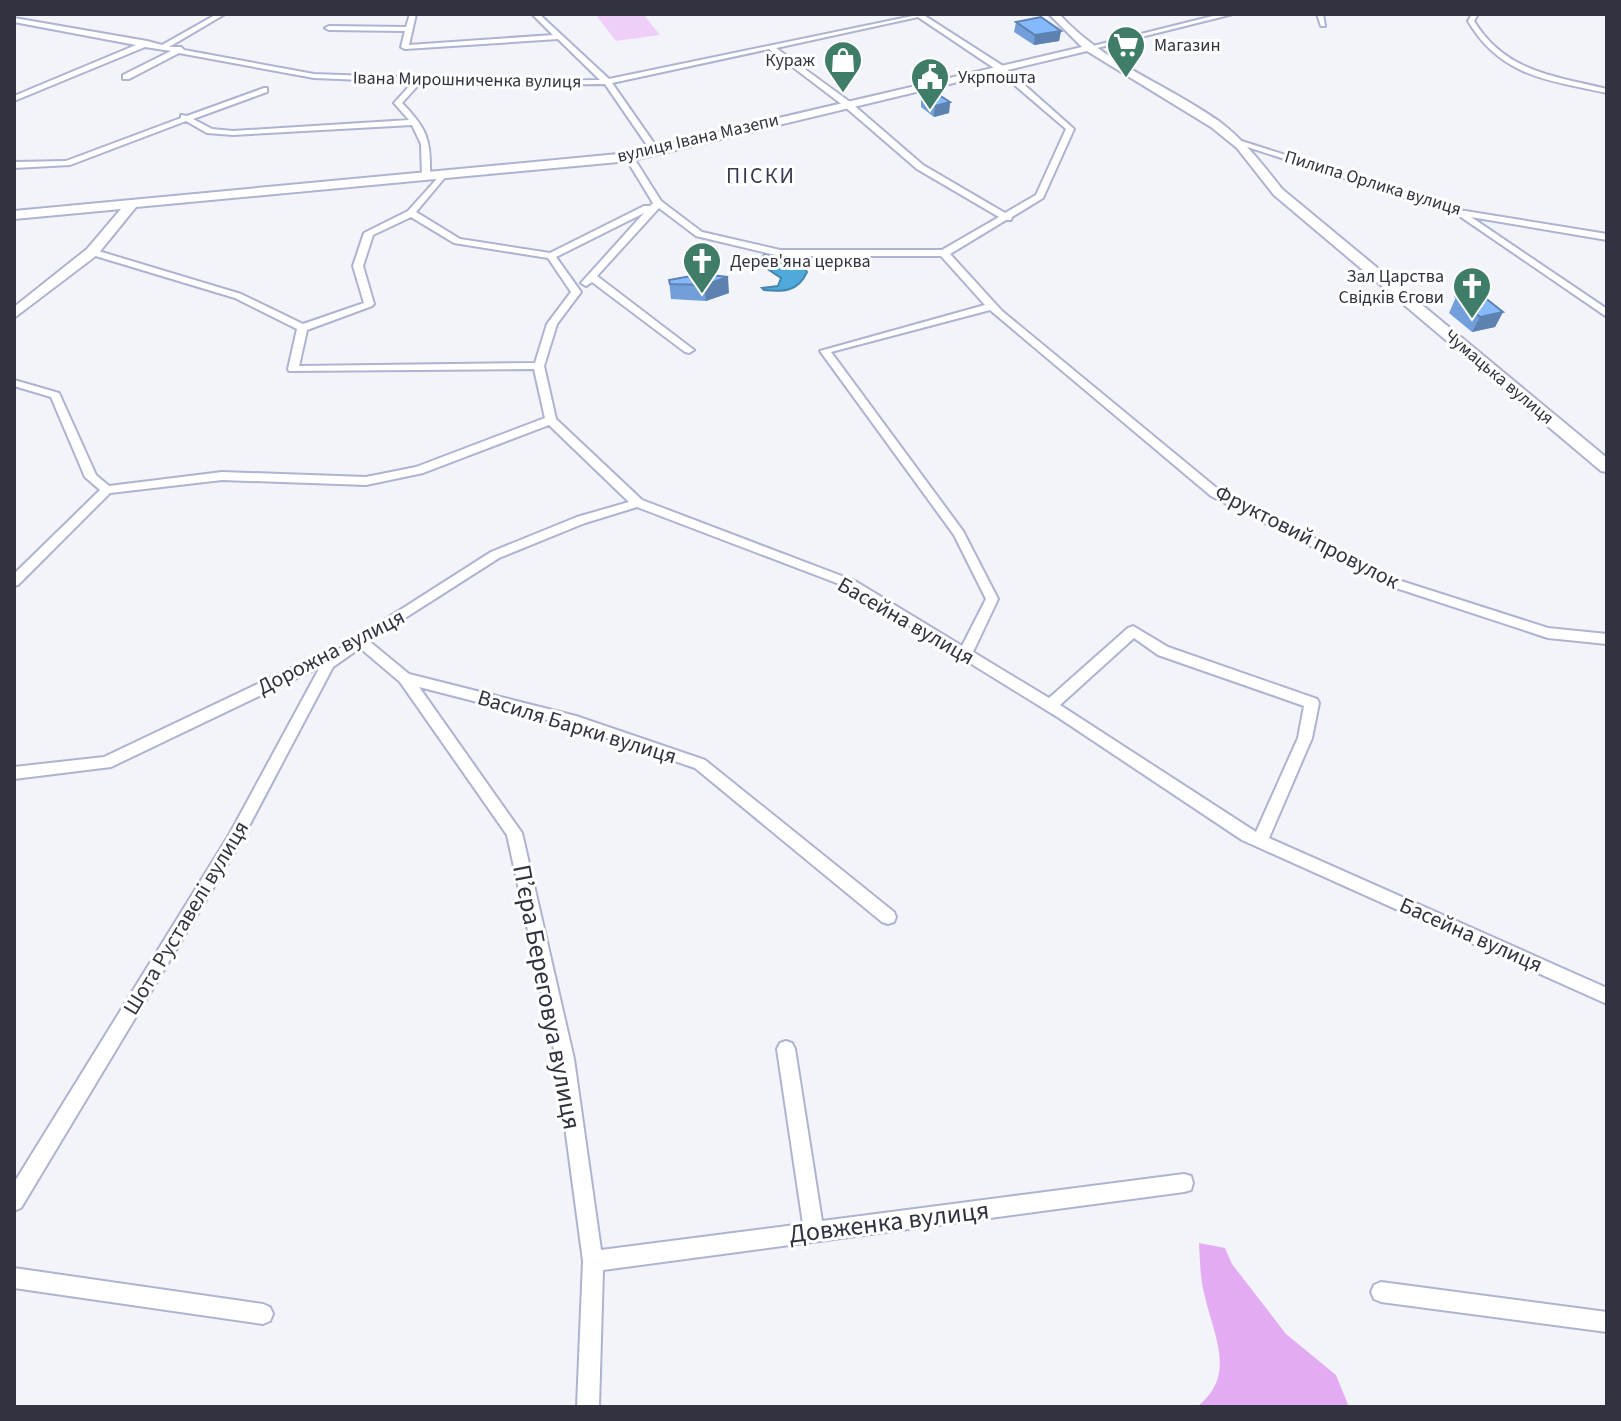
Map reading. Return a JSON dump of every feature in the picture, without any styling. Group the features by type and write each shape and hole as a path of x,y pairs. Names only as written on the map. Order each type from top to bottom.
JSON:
{"street":[{"path":"165,46 213,22 222,14"},
{"path":"413,14 405,47 558,37"},
{"path":"535,14 607,82 654,149"},
{"path":"629,157 655,204 699,234 780,253 944,253 1008,218 1040,196 1070,129 1000,68 918,14"},
{"name":"Івана Мирошниченка вулиця","path":"14,20 314,76 417,82 607,82 918,14"},
{"name":"Чумацька вулиця","path":"1054,14 1063,26 1093,47 1235,140 1278,192 1607,467"},
{"name":"вулиця Івана Мазепи","path":"14,215 629,157 1230,14"},
{"path":"1320,14 1323,25"},
{"path":"1475,14 1471,21 1480,41 1510,66 1607,91"},
{"path":"329,28 410,29"},
{"path":"14,99 147,43"},
{"path":"770,47 847,104 920,167 1008,218"},
{"path":"126,77 181,49"},
{"path":"417,82 398,103 417,122 427,141 426,176"},
{"path":"14,165 67,163 184,117 264,90"},
{"path":"184,117 210,131 233,133 417,122"},
{"name":"Пилипа Орлика вулиця","path":"1235,140 1458,212 1607,237"},
{"path":"92,252 238,296 302,328 369,304 358,266 369,233 411,213 443,175"},
{"path":"14,314 92,252 132,204"},
{"path":"411,213 457,241 551,256 655,204"},
{"path":"14,582 107,490 222,476 366,481 419,470 551,420 539,366 552,324 576,292 655,204"},
{"path":"1458,212 1607,314"},
{"name":"Фруктовий провулок","path":"944,253 993,306 1215,493 1394,583 1548,633 1607,639"},
{"path":"551,256 576,292"},
{"path":"592,277 689,350"},
{"path":"965,654 992,599 959,534 825,351 993,306"},
{"path":"302,328 293,369 539,366"},
{"path":"14,383 55,395 91,477 107,490"},
{"name":"Басейна вулиця","path":"551,420 638,503 851,584 1050,705 1260,840 1607,996"},
{"name":"Дорожна вулиця","path":"14,773 106,763 360,641 495,555 581,520 638,503"},
{"path":"1050,705 1133,631 1163,651 1312,703 1305,738 1260,840"},
{"name":"П’єра Береговуа вулиця","path":"360,641 405,678 514,833 565,1059 593,1261 588,1407"},
{"name":"Шота Руставелі вулиця","path":"14,1201 234,840 328,664 360,641"},
{"name":"Василя Барки вулиця","path":"405,678 576,722 700,764 888,917"},
{"path":"786,1049 814,1232"},
{"name":"Довженка вулиця","path":"593,1261 1184,1183"},
{"path":"14,1278 263,1314"},
{"path":"1381,1292 1607,1322"}],"shaded area":[{"path":"595,14 643,14 660,35 616,41"},
{"path":"1199,1243 1225,1248 1232,1264 1286,1334 1336,1375 1349,1407 1197,1407 1217,1382 1220,1368 1217,1339 1203,1287"}],"water":[{"path":"764,255 797,255 807,272 794,287 764,290 762,288 778,286 781,278 757,262"}],"building":[{"path":"1041,17 1061,31 1035,35 1016,22"},
{"path":"936,93 950,102 935,106 921,96"},
{"path":"702,274 728,277 704,285 670,284 669,280"},
{"path":"1479,293 1503,312 1480,317 1456,297"}],"place":[{"name":"Магазин","path":"1126,79"},
{"name":"Кураж","path":"843,94"},
{"name":"Укрпошта","path":"930,111"},
{"name":"Дерев'яна церква","path":"702,295"},
{"name":"Зал Царства Свідків Єгови","path":"1472,320"}],"district":[{"name":"ПІСКИ","path":"761,176"}]}
